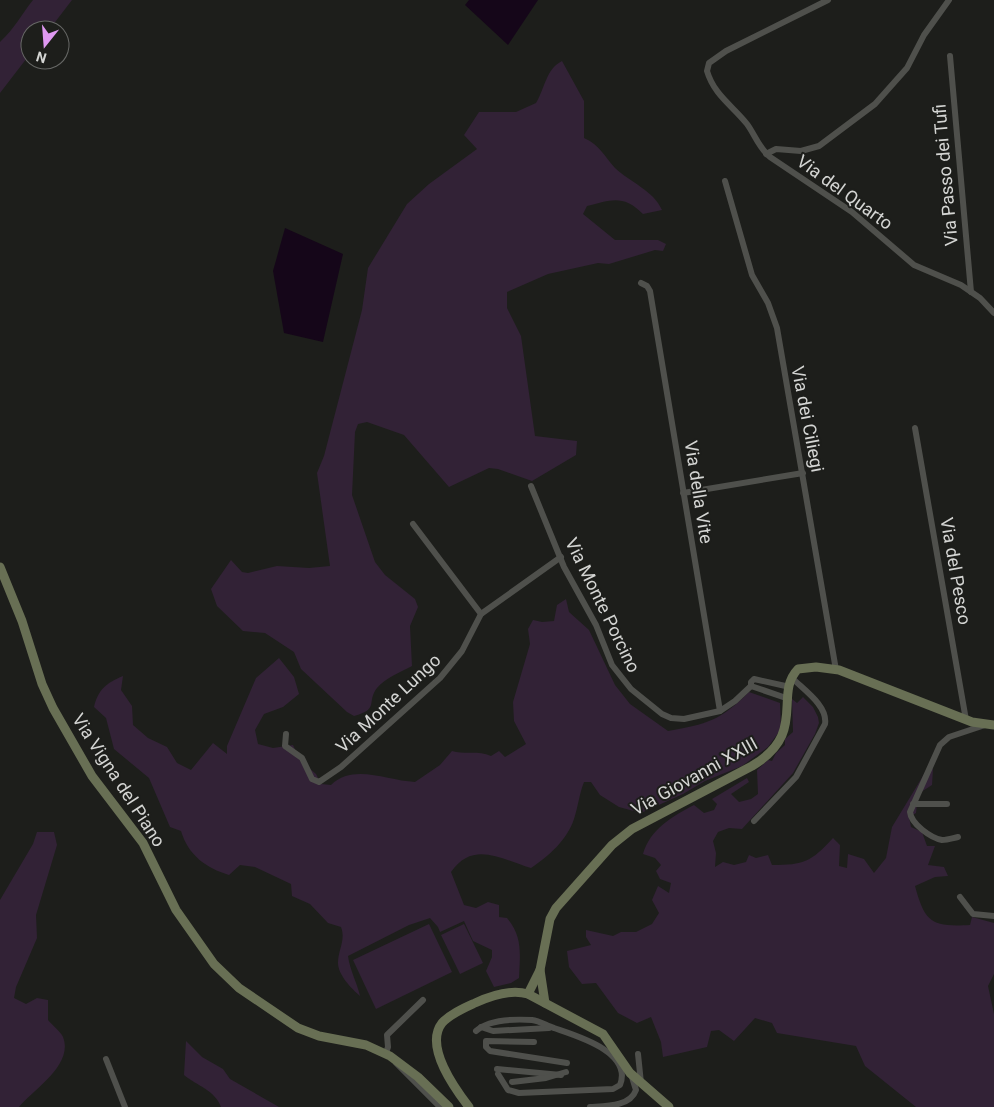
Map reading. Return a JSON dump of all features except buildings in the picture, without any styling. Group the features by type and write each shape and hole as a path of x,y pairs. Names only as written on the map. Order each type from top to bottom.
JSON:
{"main road":[{"name":"Via Vigna del Piano","path":"0,567 22,621 42,684 53,708 92,776 143,843 172,903 209,959 239,988 298,1028 319,1036 362,1044 388,1055 418,1077 449,1107"},
{"path":"791,683 796,671 802,667 836,670 966,720 990,725"},
{"name":"Via Giovanni XXIII","path":"528,994 540,970 549,922 554,910 612,846 636,827 752,766 768,755 786,729 791,683"},
{"name":"Via Giovanni XXIII","path":"540,970 546,1004"},
{"path":"469,1107 453,1086 442,1062 437,1039 440,1026 449,1017 479,1001 508,993 528,994 602,1032 618,1060 642,1085 668,1107"}],"street":[{"name":"Via del Quarto","path":"828,0 734,47 710,62 707,67 715,89 745,122 766,154 852,212 914,266 953,281 971,292 994,313"},
{"path":"766,154 774,150 801,150 819,146 872,106 907,68 924,35 949,0"},
{"name":"Via Passo dei Tufi","path":"950,56 971,292"},
{"name":"Via dei Ciliegi","path":"725,181 752,275 768,303 777,328 836,670"},
{"name":"Via della Vite","path":"641,283 650,291 720,710"},
{"name":"Via del Pesco","path":"915,428 966,720"},
{"path":"683,493 803,472"},
{"name":"Via Monte Porcino","path":"531,486 561,557 579,596 597,627 614,668 631,689 654,709 671,718 699,717 720,710 735,701 750,686"},
{"path":"412,524 481,614"},
{"name":"Via Monte Lungo","path":"286,734 285,746 301,757 312,779 318,782 341,767 440,678 462,651 481,614 561,557"},
{"path":"754,822 796,777 825,724 825,714 818,705 791,683 757,679 751,682 750,686 788,699"},
{"path":"958,836 940,839 921,828 910,815 913,804 938,747 946,739 990,725"},
{"path":"913,804 947,804"},
{"path":"960,897 973,914 994,916"},
{"path":"423,1000 387,1035 388,1055 400,1070 440,1107"},
{"path":"479,1029 500,1022 532,1020 588,1041 618,1060 622,1069 622,1080 619,1086 612,1089 517,1093 508,1090 498,1071 564,1074 512,1082"},
{"path":"534,1042 486,1041 487,1049 567,1063"},
{"path":"638,1054 642,1085"},
{"path":"106,1059 125,1107"},
{"path":"590,1107 618,1104 631,1098 636,1088 630,1073"}],"shaded area":[{"path":"33,0 72,0 57,20 20,20 20,67 0,93 0,42 14,27"},
{"path":"469,0 538,0 508,45 465,5"},
{"path":"562,61 584,101 584,138 598,147 615,168 653,197 662,210 643,214 629,203 616,200 587,206 583,214 615,240 658,240 666,244 663,251 655,250 609,264 598,263 548,274 507,292 507,308 521,336 535,436 577,441 576,455 532,481 498,469 489,468 449,487 404,435 367,422 358,424 355,432 352,495 375,562 385,575 415,599 418,607 410,626 412,666 380,684 372,697 370,708 354,716 347,712 301,669 294,652 265,633 243,631 217,606 211,589 231,560 242,572 248,573 277,566 309,568 330,566 317,473 324,456 362,310 368,268 407,204 429,184 477,149 464,135 479,112 516,112 536,103 552,69"},
{"path":"285,228 343,254 323,342 284,333 273,271"},
{"path":"566,599 569,612 589,630 615,685 630,704 668,731 712,720 730,709 749,692 780,703 781,729 768,747 742,766 705,781 683,794 641,813 619,807 600,795 591,782 584,782 574,819 567,834 551,853 531,868 498,857 478,854 460,862 451,872 464,905 476,908 488,902 499,905 499,917 507,918 518,939 520,953 519,978 511,983 494,987 486,971 492,957 492,950 473,941 464,921 440,932 430,918 409,925 348,956 360,996 353,990 340,972 338,958 343,936 341,927 328,923 310,904 292,896 291,884 255,867 240,865 229,875 213,869 193,854 181,831 170,827 149,778 114,749 106,718 94,707 100,692 112,681 123,676 121,690 132,706 133,725 148,738 167,747 177,763 191,770 213,743 227,754 227,746 256,678 279,658 294,677 299,694 283,707 264,714 255,730 258,744 273,748 293,745 300,760 316,774 321,784 331,785 350,775 360,774 415,782 440,765 452,751 481,753 491,756 499,751 505,757 526,744 514,721 513,702 530,644 528,629 533,620 542,622 554,621 557,605"},
{"path":"803,697 813,707 818,717 819,723 815,734 793,773 742,829 729,828 718,832 713,841 716,853 715,867 723,862 734,865 746,862 749,855 756,858 768,855 772,865 800,863 819,852 833,838 840,845 839,866 847,868 848,854 864,859 874,873 886,858 892,827 926,771 933,769 932,785 918,794 916,813 909,817 911,827 922,832 927,846 935,846 928,865 944,867 948,876 935,877 915,886 922,908 932,920 947,925 970,925 972,917 994,923 994,974 988,986 994,1014 994,1107 916,1107 865,1066 856,1046 777,1033 772,1023 755,1018 734,1041 719,1030 711,1031 707,1047 663,1057 661,1042 651,1017 637,1023 618,1013 596,983 582,984 569,967 567,951 591,945 586,937 586,930 613,936 621,932 636,932 652,924 659,913 652,900 658,886 669,893 671,883 660,879 656,871 661,865 655,858 643,854 651,837 663,824 694,805 704,813 714,810 717,804 712,799 747,778 749,782 731,794 739,802 751,799 758,794 757,770 768,760 772,761 776,753 785,745 785,739 793,732 792,699 797,703"},
{"path":"37,832 54,832 57,845 36,915 37,938 16,987 14,998 26,1004 37,998 48,1000 48,1020 62,1035 65,1047 58,1067 19,1107 0,1107 0,900 33,844"},
{"path":"429,924 452,972 376,1009 353,960"},
{"path":"464,924 483,963 460,974 441,935"},
{"path":"186,1041 202,1057 223,1069 230,1079 279,1107 221,1107 215,1096 184,1075"}]}
